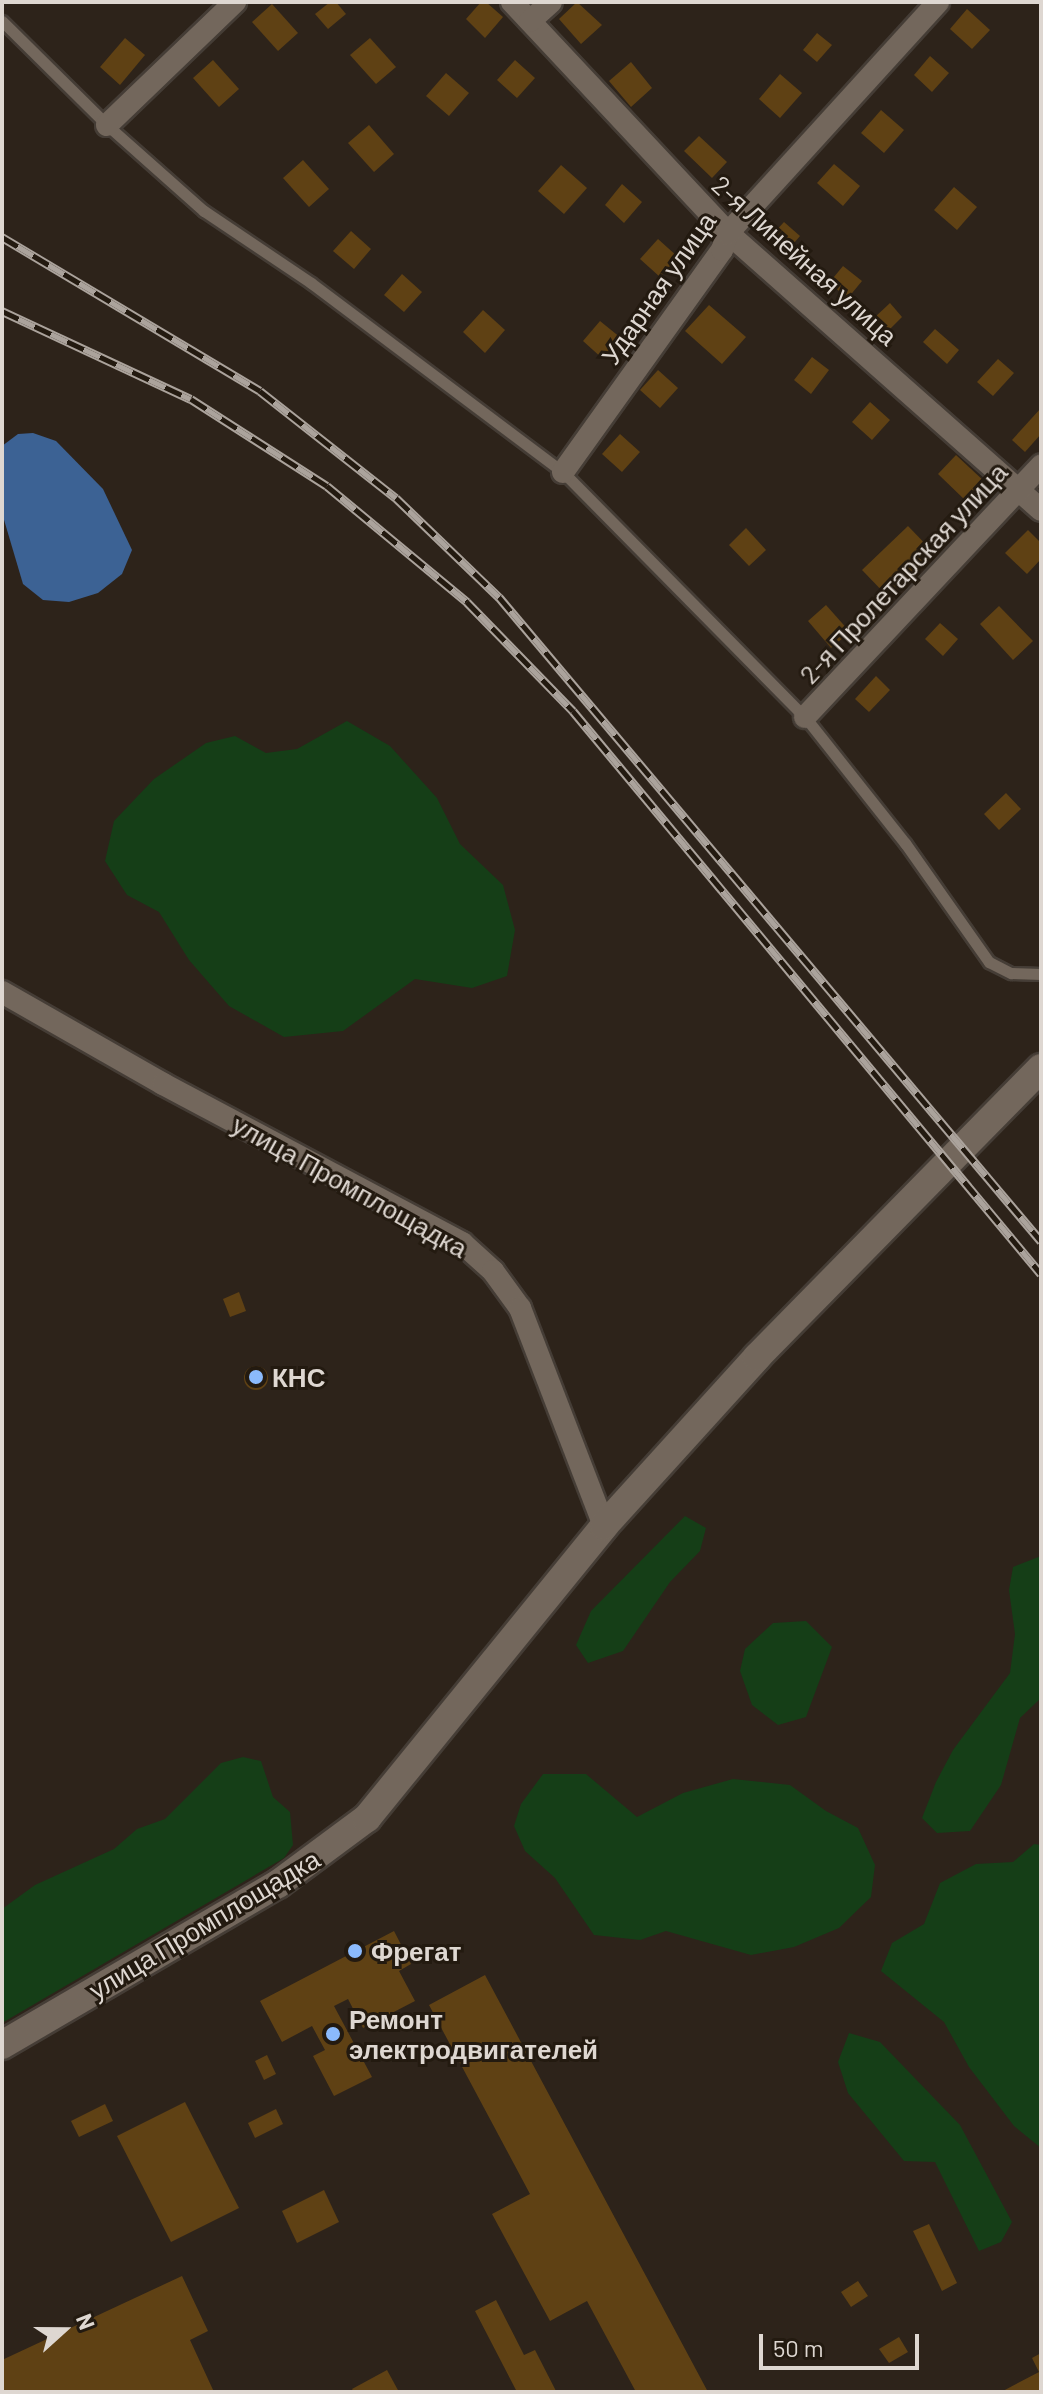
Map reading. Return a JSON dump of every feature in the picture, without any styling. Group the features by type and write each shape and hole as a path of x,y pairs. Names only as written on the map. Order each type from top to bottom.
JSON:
{"street":[{"path":"107,125 235,2"},
{"name":"2-я Линейная улица","path":"512,2 728,233 1041,510"},
{"path":"530,21 551,2"},
{"name":"Ударная улица","path":"563,472 722,250 728,233 938,2"},
{"name":"2-я Пролетарская улица","path":"805,717 1041,466"},
{"name":"улица Промплощадка","path":"2,992 163,1084 462,1243 493,1271 520,1308 604,1526"},
{"name":"улица Промплощадка","path":"2,2045 278,1884 367,1818 604,1526 757,1357 1041,1068"}],"lane":[{"path":"2,21 107,125 204,211 311,283 563,472 805,717 905,843 989,962 1011,973 1041,974"}],"green space":[{"path":"347,721 390,746 437,798 460,844 503,885 515,930 507,976 472,988 415,979 343,1031 284,1037 229,1006 189,960 159,912 127,895 105,861 114,821 154,779 206,743 235,736 266,753 297,749"},
{"path":"685,1516 706,1528 700,1551 670,1582 623,1651 588,1663 576,1645 591,1611"},
{"path":"1041,1556 1041,1698 1020,1718 1001,1785 970,1831 937,1833 922,1818 936,1782 953,1750 1010,1673 1015,1634 1009,1590 1013,1567"},
{"path":"806,1621 832,1647 806,1717 778,1725 752,1705 740,1671 745,1649 773,1623"},
{"path":"243,1757 261,1761 273,1797 290,1812 293,1845 284,1858 2,2023 2,1909 35,1885 114,1849 137,1829 165,1819 221,1763"},
{"path":"543,1774 586,1774 637,1817 683,1793 733,1779 790,1785 826,1811 858,1828 875,1865 871,1897 839,1928 794,1947 751,1955 666,1931 640,1940 594,1935 555,1878 525,1851 514,1826 521,1804"},
{"path":"1034,1844 1041,1845 1041,2148 1014,2126 969,2067 944,2022 881,1971 892,1943 924,1924 940,1883 976,1864 1013,1862"},
{"path":"849,2033 880,2042 960,2125 1012,2222 1001,2242 979,2251 935,2162 904,2161 848,2093 838,2062"}],"water":[{"path":"33,433 56,441 103,489 132,550 122,574 98,593 69,602 43,600 23,584 2,513 2,446 18,434"}],"building":[{"path":"330,2 336,2 346,14 328,29 315,14"},
{"path":"481,2 486,2 503,17 485,38 466,19"},
{"path":"577,2 602,25 581,44 559,19"},
{"path":"272,4 298,33 278,51 252,22"},
{"path":"967,9 990,30 972,49 950,29"},
{"path":"817,33 832,45 817,62 803,50"},
{"path":"125,38 145,55 120,85 100,67"},
{"path":"370,38 396,67 376,84 350,55"},
{"path":"930,56 949,73 932,92 914,75"},
{"path":"213,60 239,89 219,107 193,78"},
{"path":"515,60 535,78 517,98 497,80"},
{"path":"631,62 652,88 631,107 609,81"},
{"path":"446,73 469,93 449,116 426,96"},
{"path":"780,74 802,93 780,118 759,99"},
{"path":"881,110 904,130 884,153 861,133"},
{"path":"369,125 394,154 374,172 348,143"},
{"path":"699,136 727,162 712,178 684,151"},
{"path":"303,160 329,189 309,207 283,178"},
{"path":"834,164 860,186 843,206 817,183"},
{"path":"561,165 587,188 564,214 538,191"},
{"path":"622,184 642,202 624,223 605,205"},
{"path":"954,187 977,207 957,230 934,210"},
{"path":"784,222 800,236 788,250 772,235"},
{"path":"351,231 371,249 354,269 333,251"},
{"path":"658,239 678,257 660,277 640,259"},
{"path":"843,266 862,281 848,298 829,283"},
{"path":"402,274 422,292 404,312 384,295"},
{"path":"890,303 902,317 887,332 874,318"},
{"path":"709,305 746,337 722,364 685,331"},
{"path":"483,310 505,330 485,353 463,332"},
{"path":"600,321 621,338 603,359 583,341"},
{"path":"935,329 959,350 947,364 923,342"},
{"path":"812,357 829,370 811,394 794,380"},
{"path":"998,359 1014,373 993,396 977,382"},
{"path":"658,370 678,388 660,408 640,390"},
{"path":"870,402 890,420 872,440 852,422"},
{"path":"1041,408 1041,434 1025,452 1012,440"},
{"path":"620,434 640,452 622,472 602,454"},
{"path":"956,455 985,482 967,502 938,474"},
{"path":"908,526 935,554 889,598 862,570"},
{"path":"746,528 766,550 749,566 729,545"},
{"path":"1028,530 1041,543 1041,559 1027,574 1005,553"},
{"path":"826,605 850,632 831,648 808,621"},
{"path":"999,606 1033,641 1013,660 980,624"},
{"path":"940,623 958,639 943,656 925,639"},
{"path":"876,676 890,690 869,712 855,699"},
{"path":"1006,793 1021,809 999,830 984,814"},
{"path":"239,1292 246,1311 230,1317 223,1299"},
{"name":"КНС","path":"256,1366 264,1370 268,1378 264,1386 256,1390 248,1386 244,1378 248,1370"},
{"path":"394,1931 411,1964 399,1971 415,2001 363,2028 348,1999 334,2006 372,2077 334,2096 313,2056 325,2050 312,2026 282,2042 260,2001"},
{"path":"485,1975 708,2392 636,2392 587,2301 550,2321 492,2214 530,2194 429,2005"},
{"path":"267,2055 276,2074 264,2080 255,2061"},
{"path":"185,2102 239,2208 171,2242 117,2136"},
{"path":"105,2104 113,2121 79,2137 71,2121"},
{"path":"276,2109 283,2124 255,2138 248,2123"},
{"path":"324,2190 339,2222 297,2243 282,2211"},
{"path":"929,2224 957,2283 942,2291 913,2231"},
{"path":"182,2276 208,2331 190,2340 214,2392 2,2392 2,2360"},
{"path":"858,2281 868,2296 851,2307 841,2292"},
{"path":"496,2300 524,2355 535,2350 556,2391 517,2392 475,2311"},
{"path":"899,2337 908,2352 889,2363 879,2349"},
{"path":"1041,2353 1041,2392 1001,2392 1039,2372 1032,2358"},
{"path":"387,2370 399,2392 354,2392 352,2389"}],"railway":[{"path":"2,237 260,391 396,498 499,597 1041,1241"},
{"path":"2,311 191,399 327,486 467,602 573,711 1041,1274"}],"place":[{"name":"КНС","path":"256,1377"},
{"name":"Фрегат","path":"355,1951"},
{"name":"Ремонт электродвигателей","path":"333,2034"}]}
